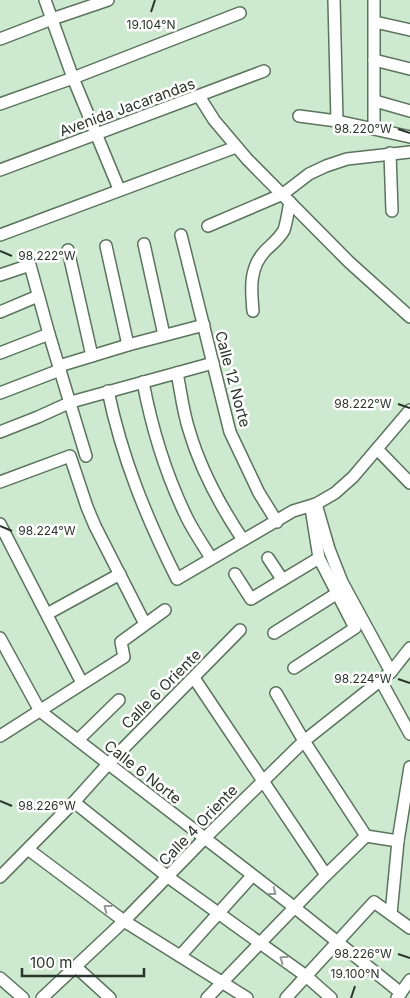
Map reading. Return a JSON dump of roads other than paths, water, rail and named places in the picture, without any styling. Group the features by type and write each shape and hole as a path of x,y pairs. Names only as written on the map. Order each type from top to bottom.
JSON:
{"street":[{"path":"45,0 73,78 120,190"},
{"path":"0,39 108,0"},
{"path":"334,0 337,121"},
{"path":"374,0 374,129"},
{"path":"0,104 73,78 240,13"},
{"path":"375,22 410,30"},
{"path":"374,60 410,69"},
{"name":"Avenida Jacarandas","path":"0,170 264,71"},
{"path":"199,96 214,120 236,146 350,262 410,317"},
{"path":"375,101 410,111"},
{"path":"299,116 337,121 410,137"},
{"path":"0,235 236,146"},
{"path":"208,226 286,198 309,174 326,166 347,159 410,152"},
{"path":"390,153 392,211"},
{"path":"253,311 251,288 254,268 263,253 279,238 284,230 286,198"},
{"name":"Calle 12 Norte","path":"182,235 230,432 259,494 277,522"},
{"path":"144,244 164,335"},
{"path":"106,246 128,345"},
{"path":"68,250 92,356"},
{"path":"0,276 30,265 86,456"},
{"path":"0,312 38,296"},
{"path":"0,393 92,356 204,325"},
{"path":"0,353 49,334"},
{"path":"0,432 38,418 71,402 213,363"},
{"path":"177,373 188,429 201,463 229,519 243,540"},
{"path":"143,382 162,458 188,520 211,558"},
{"path":"108,391 133,482 155,535 177,579 293,511 313,505 335,493 377,449 410,410"},
{"path":"377,449 410,483"},
{"path":"0,482 70,456 87,507 145,624"},
{"path":"294,668 355,628 319,558 313,505"},
{"path":"313,505 342,582 391,672"},
{"path":"0,524 82,683"},
{"path":"268,558 282,579"},
{"path":"235,574 251,599 319,558"},
{"path":"47,614 120,574"},
{"path":"274,633 336,594"},
{"path":"0,736 124,657 121,642 165,610"},
{"name":"Calle 6 Oriente","path":"0,876 29,850 108,763 240,630"},
{"name":"Calle 6 Norte","path":"0,638 40,712 294,908 399,995"},
{"name":"Calle 4 Oriente","path":"42,998 168,877 262,781 304,742 382,681 410,648"},
{"path":"194,678 326,875"},
{"path":"382,681 410,734"},
{"path":"276,693 304,742 366,836 398,841"},
{"path":"78,740 119,700"},
{"path":"391,914 398,841 410,767"},
{"path":"74,802 168,877 306,976 331,998"},
{"path":"207,998 366,836"},
{"path":"29,850 124,920 246,998"},
{"path":"180,956 252,876"},
{"path":"286,998 374,902 410,928"},
{"path":"76,967 110,998"},
{"path":"0,978 23,998"},
{"path":"399,995 410,980"}]}
